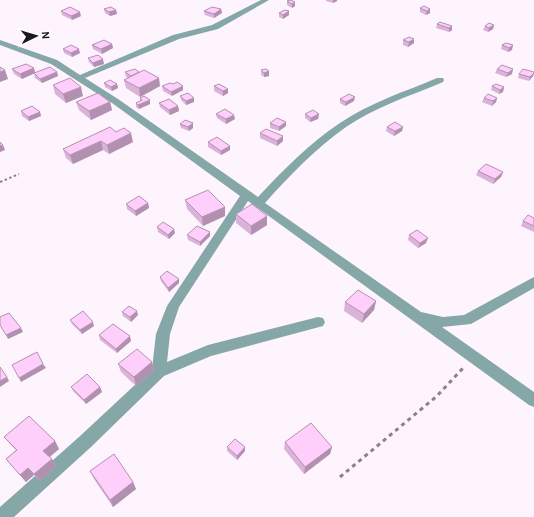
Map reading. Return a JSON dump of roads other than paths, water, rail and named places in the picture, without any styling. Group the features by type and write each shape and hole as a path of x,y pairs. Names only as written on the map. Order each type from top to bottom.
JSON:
{"street":[{"path":"79,78 176,37 216,27 266,0"},
{"path":"0,42 54,62 79,78 247,194 534,400"},
{"path":"259,203 275,185 322,141 343,125 373,108 440,80"},
{"path":"160,372 163,334 173,306 247,194"},
{"path":"417,316 443,322 466,320 534,282"},
{"path":"1,517 160,372 208,351 318,322"}]}
